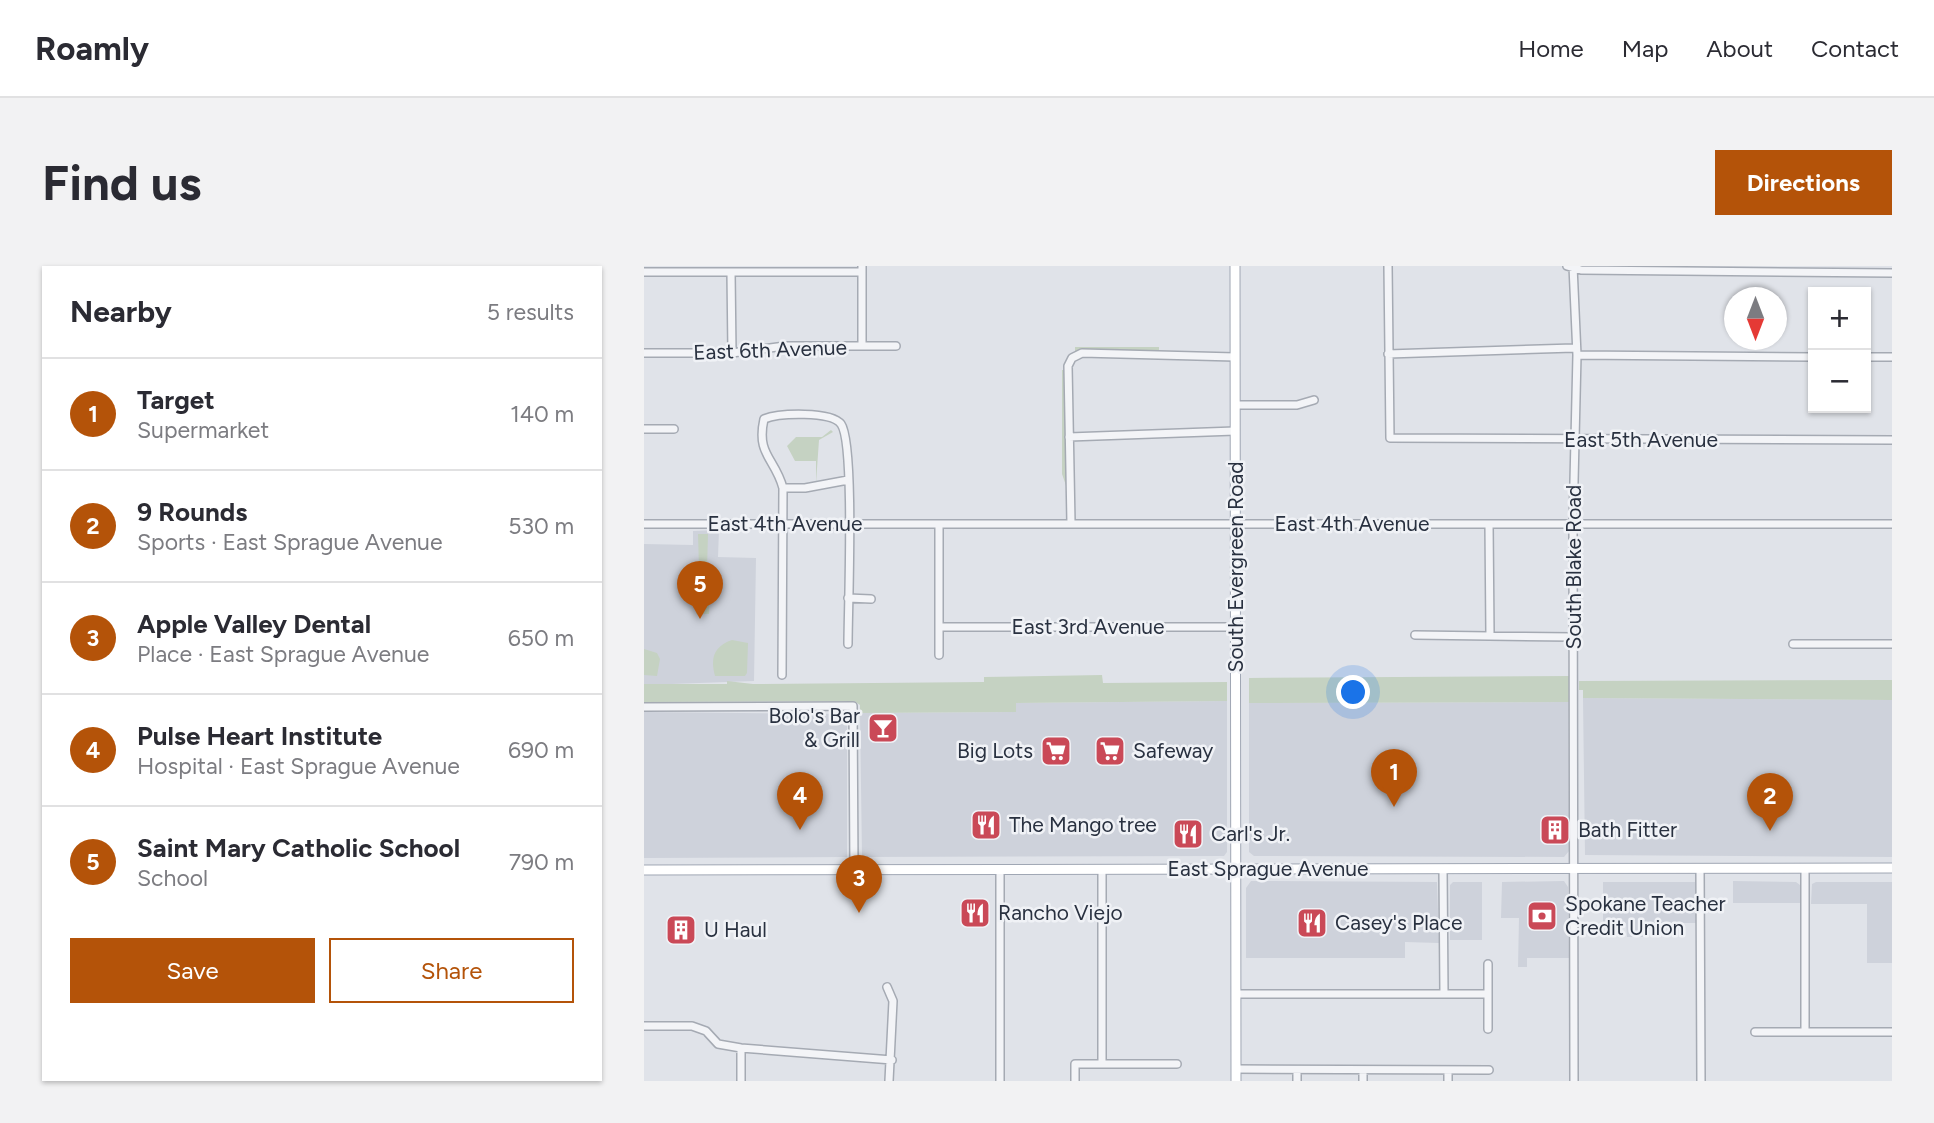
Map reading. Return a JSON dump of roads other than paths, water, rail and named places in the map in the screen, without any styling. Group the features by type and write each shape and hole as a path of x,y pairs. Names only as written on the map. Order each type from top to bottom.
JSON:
{"main road":[{"name":"South Evergreen Road","path":"1235,266 1236,1081"},
{"name":"East Sprague Avenue","path":"644,870 1892,868"}],"street":[{"path":"1388,266 1388,354 1575,351 1808,357"},
{"path":"1571,267 1892,273"},
{"name":"South Blake Road","path":"1571,267 1575,351 1574,1081"},
{"path":"644,272 862,269 862,346"},
{"path":"731,272 732,354"},
{"name":"East 6th Avenue","path":"644,354 732,354 785,346 896,346"},
{"path":"1071,523 1068,366 1072,358 1082,354 1104,353 1235,357"},
{"name":"East 5th Avenue","path":"1388,354 1390,438 1574,441 1892,440"},
{"path":"1871,357 1892,357"},
{"path":"1235,405 1297,405 1314,400"},
{"path":"782,675 783,488 780,475 761,444 764,419 773,415 825,415 840,422 847,436 848,644"},
{"path":"644,429 674,429"},
{"path":"1069,438 1235,431"},
{"path":"783,488 805,488 848,480"},
{"name":"East 4th Avenue","path":"644,524 1892,524"},
{"path":"939,524 939,655"},
{"path":"1489,524 1490,635"},
{"path":"848,598 871,598"},
{"name":"East 3rd Avenue","path":"939,627 1237,627"},
{"path":"1415,635 1573,637"},
{"path":"1793,644 1892,645"},
{"path":"644,706 853,706 854,870"},
{"path":"1700,868 1701,1081"},
{"path":"1000,869 1000,1081"},
{"path":"1102,869 1102,1064"},
{"path":"1443,869 1444,994"},
{"path":"1805,869 1805,1032"},
{"path":"1488,964 1488,1029"},
{"path":"887,987 892,1001 890,1081"},
{"path":"1237,994 1488,994"},
{"path":"644,1026 692,1026 706,1031 718,1044 741,1048 892,1060"},
{"path":"1755,1032 1892,1032"},
{"path":"741,1048 741,1081"},
{"path":"1075,1081 1075,1065 1177,1064"},
{"path":"1236,1069 1489,1070"},
{"path":"1297,1070 1297,1081"},
{"path":"1363,1070 1363,1081"},
{"path":"1448,1070 1448,1081"}],"place":[{"name":"Saint Mary Catholic School","path":"700,619"},
{"name":"Bolo's Bar & Grill","path":"883,728"},
{"name":"Big Lots","path":"1056,751"},
{"name":"Safeway","path":"1110,751"},
{"name":"Target","path":"1394,807"},
{"name":"The Mango tree","path":"986,825"},
{"name":"Pulse Heart Institute","path":"800,830"},
{"name":"Bath Fitter","path":"1555,830"},
{"name":"9 Rounds","path":"1770,831"},
{"name":"Carl's Jr.","path":"1188,834"},
{"name":"Apple Valley Dental","path":"859,913"},
{"name":"Rancho Viejo","path":"975,913"},
{"name":"Spokane Teacher Credit Union","path":"1542,916"},
{"name":"Casey's Place","path":"1312,923"},
{"name":"U Haul","path":"681,930"}]}
